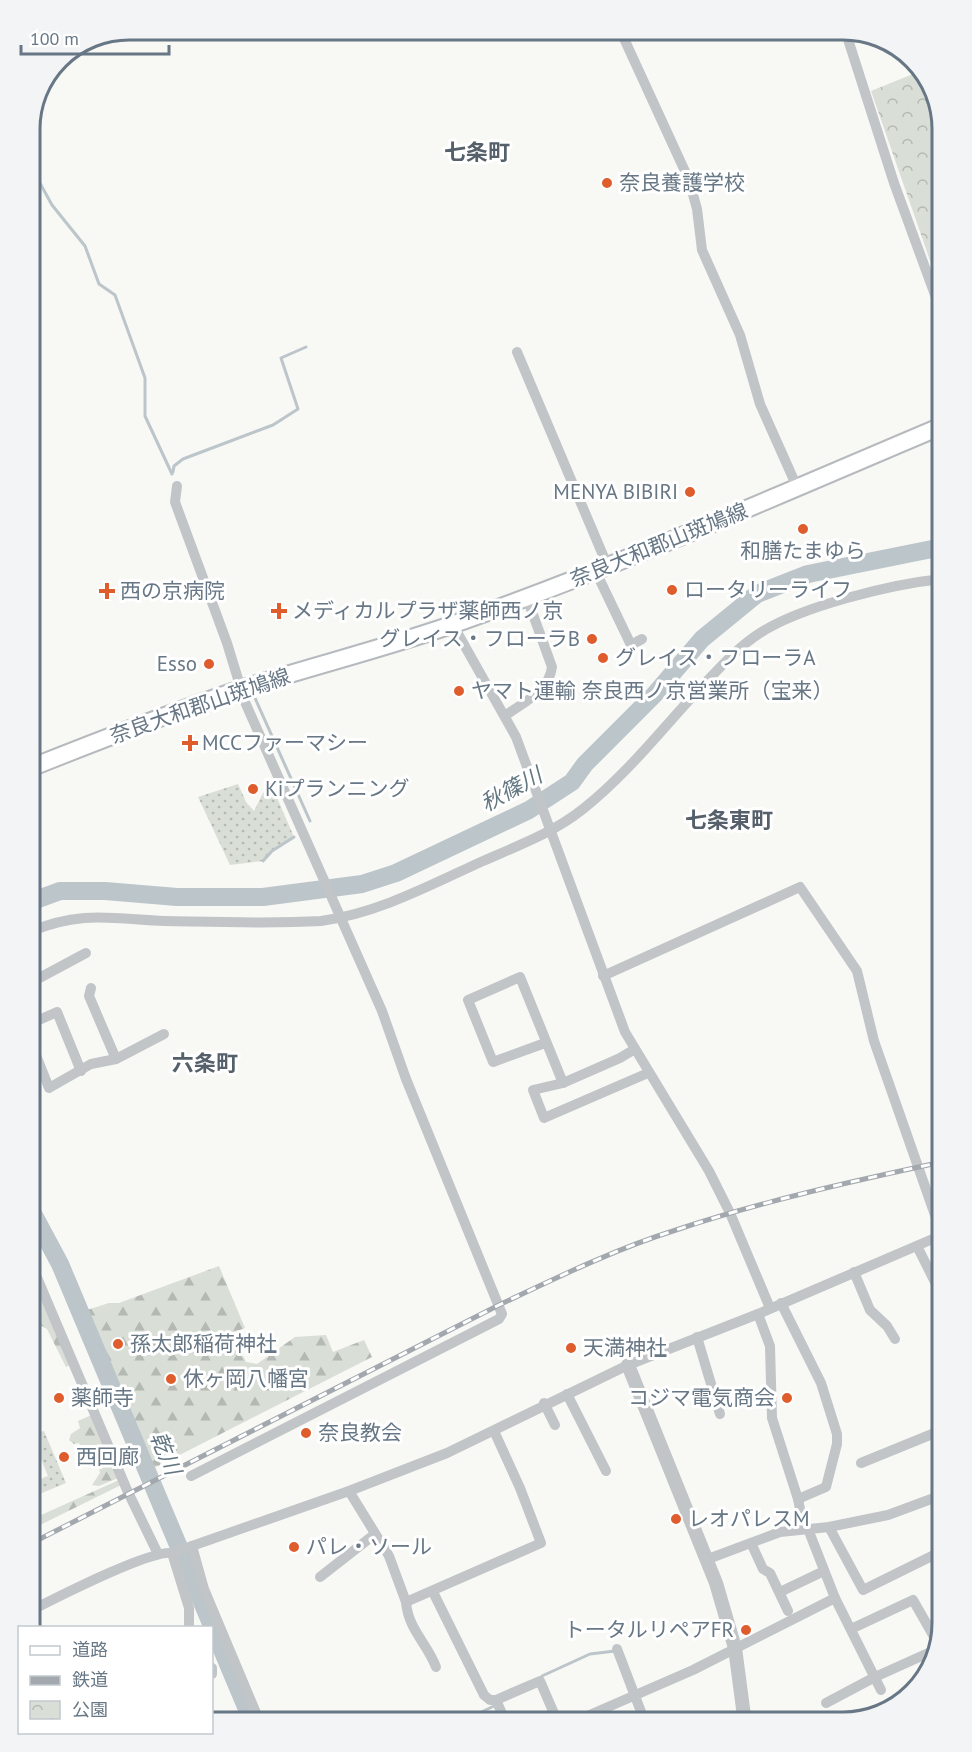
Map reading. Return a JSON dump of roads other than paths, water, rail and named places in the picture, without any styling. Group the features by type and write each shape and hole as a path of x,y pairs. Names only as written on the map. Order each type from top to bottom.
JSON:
{"main road":[{"name":"奈良大和郡山斑鳩線","path":"41,764 118,733 241,690 453,625 602,570 932,430"}],"street":[{"path":"625,41 689,180 697,209 702,250 740,335 760,404 797,488"},
{"path":"848,41 894,183 932,287"},
{"path":"517,352 602,570 628,648 642,639"},
{"path":"177,486 175,502 227,643 241,690 318,871 382,1011 415,1100 502,1314 500,1319 191,1476"},
{"path":"40,928 51,923 107,915 162,920 301,922 340,917 388,904 584,808 624,773 681,707 735,652 759,633 782,620 824,605 932,581"},
{"path":"506,715 544,687 550,678 552,667 527,598"},
{"path":"453,625 506,715 533,778 625,1032 709,1171 730,1213 770,1308"},
{"path":"603,976 800,887 857,970 874,1041 932,1206"},
{"path":"40,977 86,953"},
{"path":"545,1043 493,1062 468,1000 520,977 563,1083"},
{"path":"91,988 89,996 116,1059"},
{"path":"40,1019 57,1012 81,1071"},
{"path":"40,1066 49,1088 91,1065 116,1059 164,1034"},
{"path":"635,1049 563,1083 532,1090 544,1118 648,1073"},
{"path":"40,1606 96,1579 158,1554 192,1546 349,1491 447,1453 494,1431 544,1403 628,1365 758,1314 932,1239"},
{"path":"917,1246 932,1276"},
{"path":"854,1272 870,1310 887,1326 895,1339"},
{"path":"40,1285 127,1490 158,1554"},
{"path":"781,1303 818,1375 837,1434 837,1444 826,1488 798,1499"},
{"path":"758,1314 770,1346 772,1418 806,1529 835,1599 881,1690"},
{"path":"698,1337 720,1414"},
{"path":"628,1365 708,1559 735,1648 743,1712"},
{"path":"567,1394 606,1471"},
{"path":"544,1403 555,1425"},
{"path":"406,1602 541,1543 520,1488 494,1431"},
{"path":"861,1463 932,1434"},
{"path":"349,1491 389,1556 406,1602 411,1626 431,1653 436,1667"},
{"path":"708,1559 780,1532 829,1527 888,1515 932,1499"},
{"path":"829,1527 863,1590 932,1556"},
{"path":"320,1577 375,1534"},
{"path":"751,1543 763,1569 770,1573 788,1611"},
{"path":"192,1546 204,1589 256,1711"},
{"path":"172,1552 189,1608 189,1626"},
{"path":"780,1592 824,1571"},
{"path":"433,1592 484,1695 490,1700 496,1700 540,1681 553,1712"},
{"path":"598,1712 636,1696 835,1599"},
{"path":"850,1629 913,1600 931,1632"},
{"path":"617,1649 642,1712"},
{"path":"826,1703 875,1677 926,1654"},
{"path":"496,1700 501,1712"}],"waterway":[{"path":"41,185 52,205 85,246 99,284 115,295 145,378 145,416 172,474"},
{"path":"173,472 174,466 183,459 273,425 298,409 281,358 306,347"},
{"name":"秋篠川","path":"40,898 60,891 105,891 177,897 263,897 362,884 396,873 529,810 572,782 585,764 654,695 702,639 757,594 808,574 932,549"},
{"path":"255,698 310,821"},
{"path":"263,861 272,851 294,837"},
{"name":"乾川","path":"40,1227 60,1264 212,1626"},
{"name":"乾川","path":"213,1628 248,1711"},
{"path":"542,1676 590,1654 615,1651"},
{"path":"483,1711 494,1706"}],"railway":[{"path":"40,1539 499,1305 608,1255 742,1210 842,1184 932,1164"}],"place":[{"name":"奈良養護学校","path":"607,183"},
{"name":"MENYA BIBIRI","path":"690,492"},
{"name":"和膳たまゆら","path":"803,529"},
{"name":"ロータリーライフ","path":"672,590"},
{"name":"西の京病院","path":"107,591"},
{"name":"メディカルプラザ薬師西ノ京","path":"279,611"},
{"name":"グレイス・フローラB","path":"592,639"},
{"name":"グレイス・フローラA","path":"603,658"},
{"name":"Esso","path":"209,664"},
{"name":"ヤマト運輸 奈良西ノ京営業所（宝来）","path":"459,691"},
{"name":"MCCファーマシー","path":"190,743"},
{"name":"Kiプランニング","path":"253,789"},
{"name":"孫太郎稲荷神社","path":"118,1344"},
{"name":"天満神社","path":"571,1348"},
{"name":"休ヶ岡八幡宮","path":"171,1379"},
{"name":"薬師寺","path":"59,1398"},
{"name":"コジマ電気商会","path":"787,1398"},
{"name":"奈良教会","path":"306,1433"},
{"name":"西回廊","path":"64,1457"},
{"name":"レオパレスM","path":"676,1519"},
{"name":"パレ・ソール","path":"294,1547"},
{"name":"トータルリペアFR","path":"746,1630"}],"district":[{"name":"七条町","path":"477,152"},
{"name":"七条東町","path":"729,820"},
{"name":"六条町","path":"205,1063"}]}
